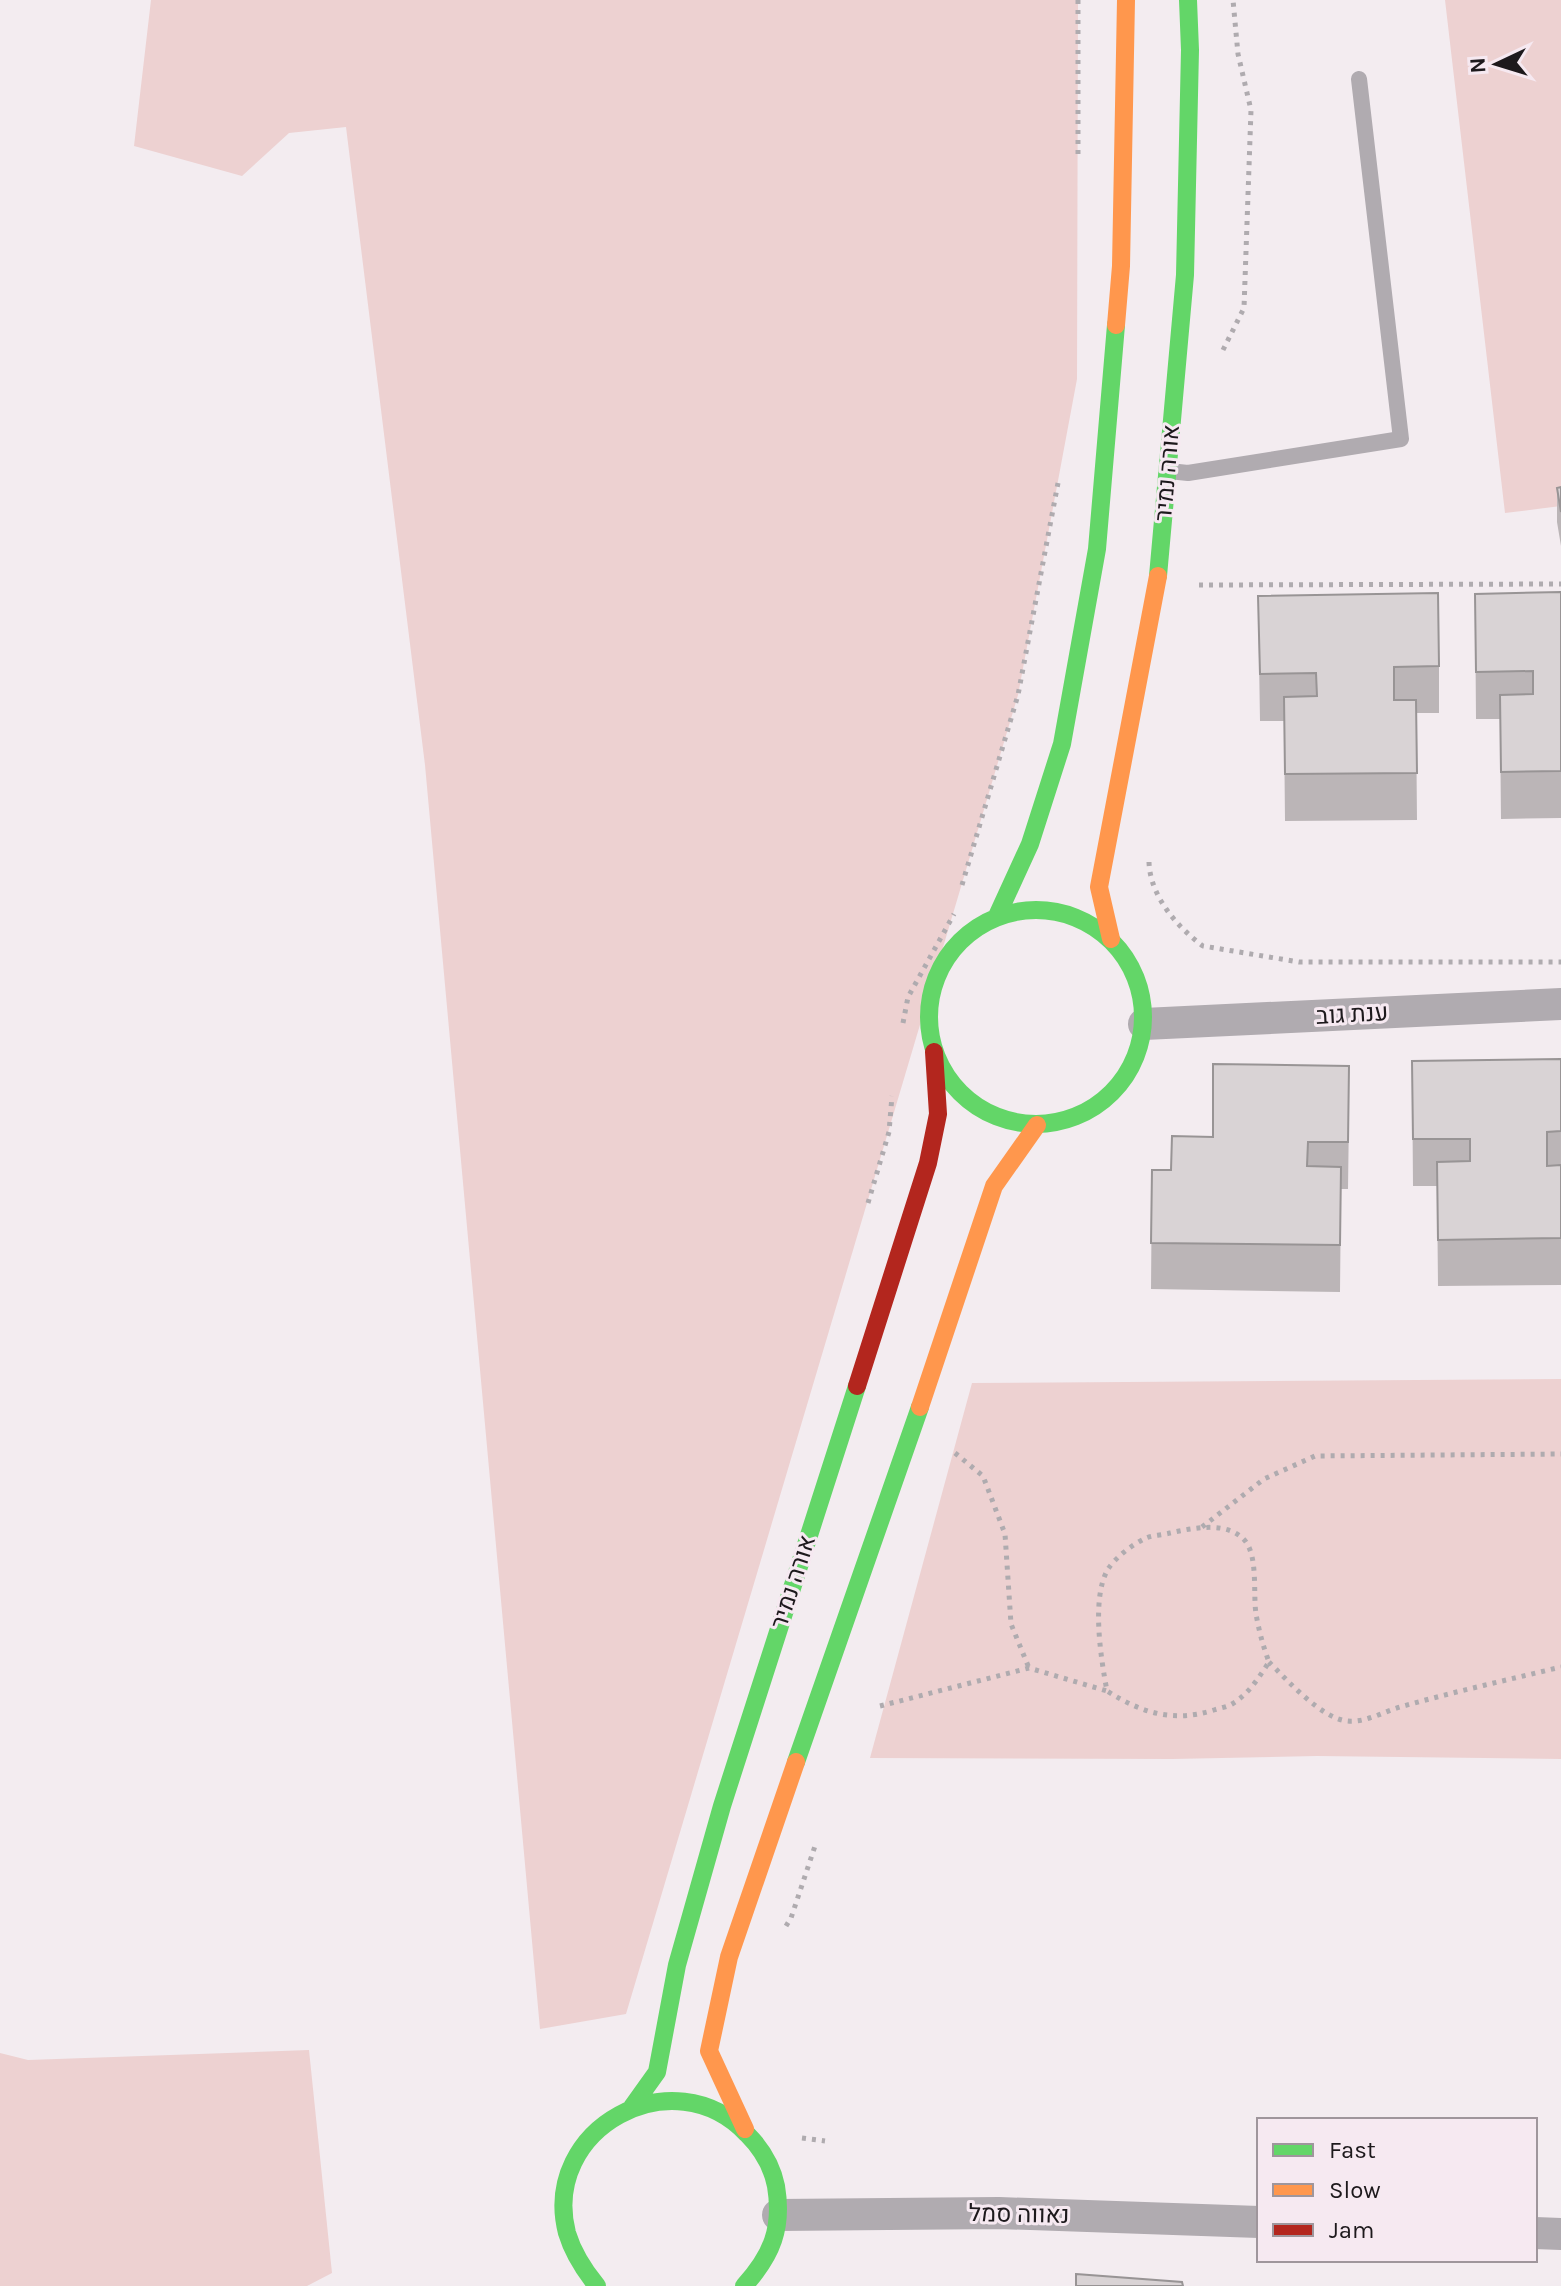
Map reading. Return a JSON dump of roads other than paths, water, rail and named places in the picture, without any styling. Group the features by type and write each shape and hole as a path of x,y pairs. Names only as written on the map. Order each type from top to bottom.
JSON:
{"street":[{"path":"997,916 1030,844 1062,744 1097,549 1121,266 1126,0"},
{"name":"אורה נמיר","path":"1111,939 1099,887 1158,578 1185,275 1190,50 1188,0"},
{"path":"1024,909 1055,910 1085,920 1111,939 1130,963 1141,993 1144,1024 1128,1074 1111,1095 1090,1110 1066,1121 1037,1125 1013,1122 987,1113 965,1098 946,1077 934,1052 929,1026 930,998 938,971 953,948 973,929 997,916 1024,909"},
{"name":"ענת גוב","path":"1144,1024 1561,1004"},
{"name":"אורה נמיר","path":"632,2107 657,2072 677,1965 722,1806 928,1163 938,1114 934,1052"},
{"path":"744,2286 762,2264 774,2241 778,2215 776,2183 765,2154 745,2129 709,2051 729,1957 994,1186 1037,1125"},
{"path":"597,2286 582,2277 564,2216 565,2188 573,2162 588,2139 608,2120 632,2107 659,2100 690,2101 720,2111 745,2129"},
{"name":"נאווה סמל","path":"778,2215 999,2213 1257,2222"},
{"path":"1537,2233 1561,2234"}],"lane":[{"path":"1167,470 1188,473 1401,439 1359,79"}]}
